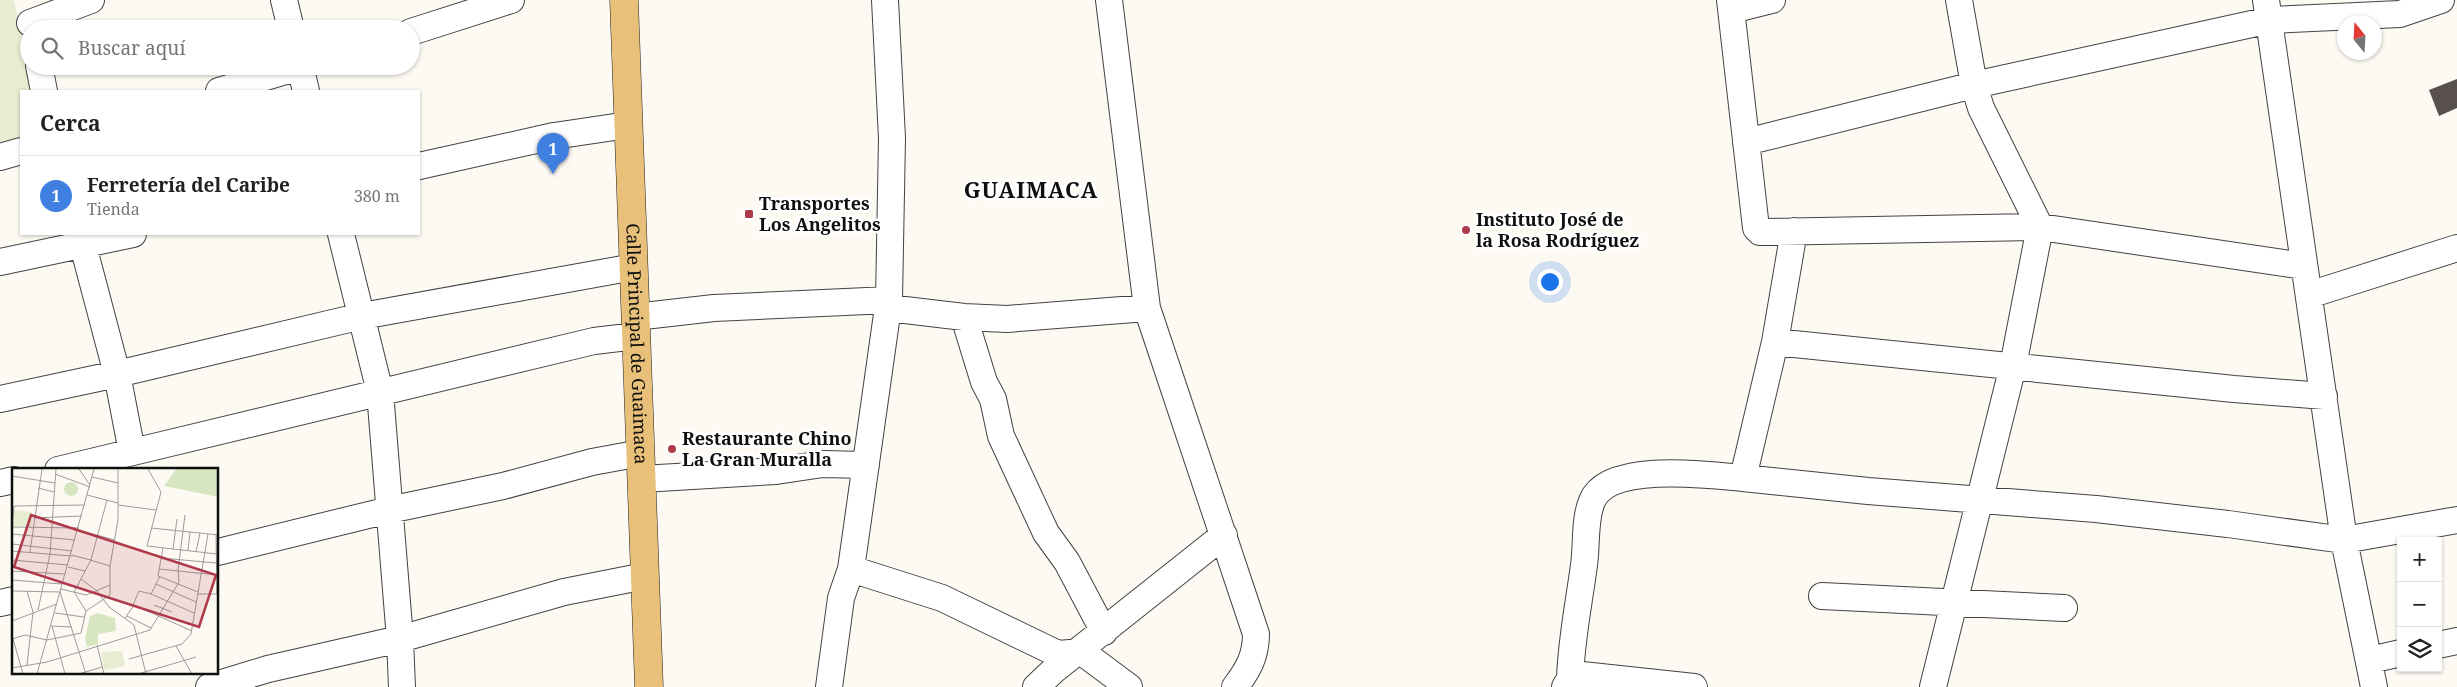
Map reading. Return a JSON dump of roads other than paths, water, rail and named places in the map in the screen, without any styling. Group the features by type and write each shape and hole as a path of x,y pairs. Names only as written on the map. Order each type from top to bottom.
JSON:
{"main road":[{"name":"Calle Principal de Guaimaca","path":"624,0 649,687"}],"street":[{"path":"29,17 91,0"},
{"path":"284,0 289,20"},
{"path":"420,29 511,0"},
{"path":"829,687 841,598 852,568 888,304 892,138 885,0"},
{"path":"1109,0 1146,308 1256,634 1256,651 1248,670 1235,687"},
{"path":"1772,0 1731,5 1756,228 1760,232 2040,227 2304,266"},
{"path":"1933,687 2013,366 2040,227 1983,114 1974,85 1959,0"},
{"path":"1746,142 2268,10 2400,14 2441,0"},
{"path":"2268,10 2344,540 2374,687"},
{"path":"41,75 44,90"},
{"path":"222,90 271,75"},
{"path":"303,75 306,90"},
{"path":"420,166 554,136 628,125"},
{"path":"0,157 20,151"},
{"path":"1743,478 1774,342 1794,231"},
{"path":"0,262 81,239 123,235"},
{"path":"341,235 380,392 388,510 400,638 402,687"},
{"path":"81,239 117,374 132,452"},
{"path":"2310,295 2457,248"},
{"path":"0,399 117,374 362,316 634,267"},
{"path":"66,468 594,341 636,326 714,308 888,304 964,317 1007,319 1146,308"},
{"path":"964,317 984,382 993,399 1002,436 1046,533 1067,562 1104,632"},
{"path":"1774,342 2234,389 2324,396"},
{"path":"219,552 388,510 504,486 592,462 641,466 776,471 823,464 866,465"},
{"path":"1568,683 1584,564 1588,514 1597,492 1615,482 1657,473 1675,472 1868,491 1980,498 2228,524 2344,540 2457,520"},
{"path":"1036,687 1224,535"},
{"path":"852,568 942,598 1058,654 1082,652 1129,687"},
{"path":"209,687 268,669 400,638 564,592 645,576"},
{"path":"1822,596 2064,608"},
{"path":"2442,644 2457,641"},
{"path":"2370,660 2397,654"},
{"path":"1568,683 1582,675 1694,687"}],"place":[{"name":"Ferretería del Caribe","path":"553,174"},
{"name":"Transportes Los Angelitos","path":"749,214"},
{"name":"Instituto José de la Rosa Rodríguez","path":"1466,230"},
{"name":"Restaurante Chino La Gran Muralla","path":"672,449"}],"district":[{"name":"GUAIMACA","path":"1031,190"}]}
